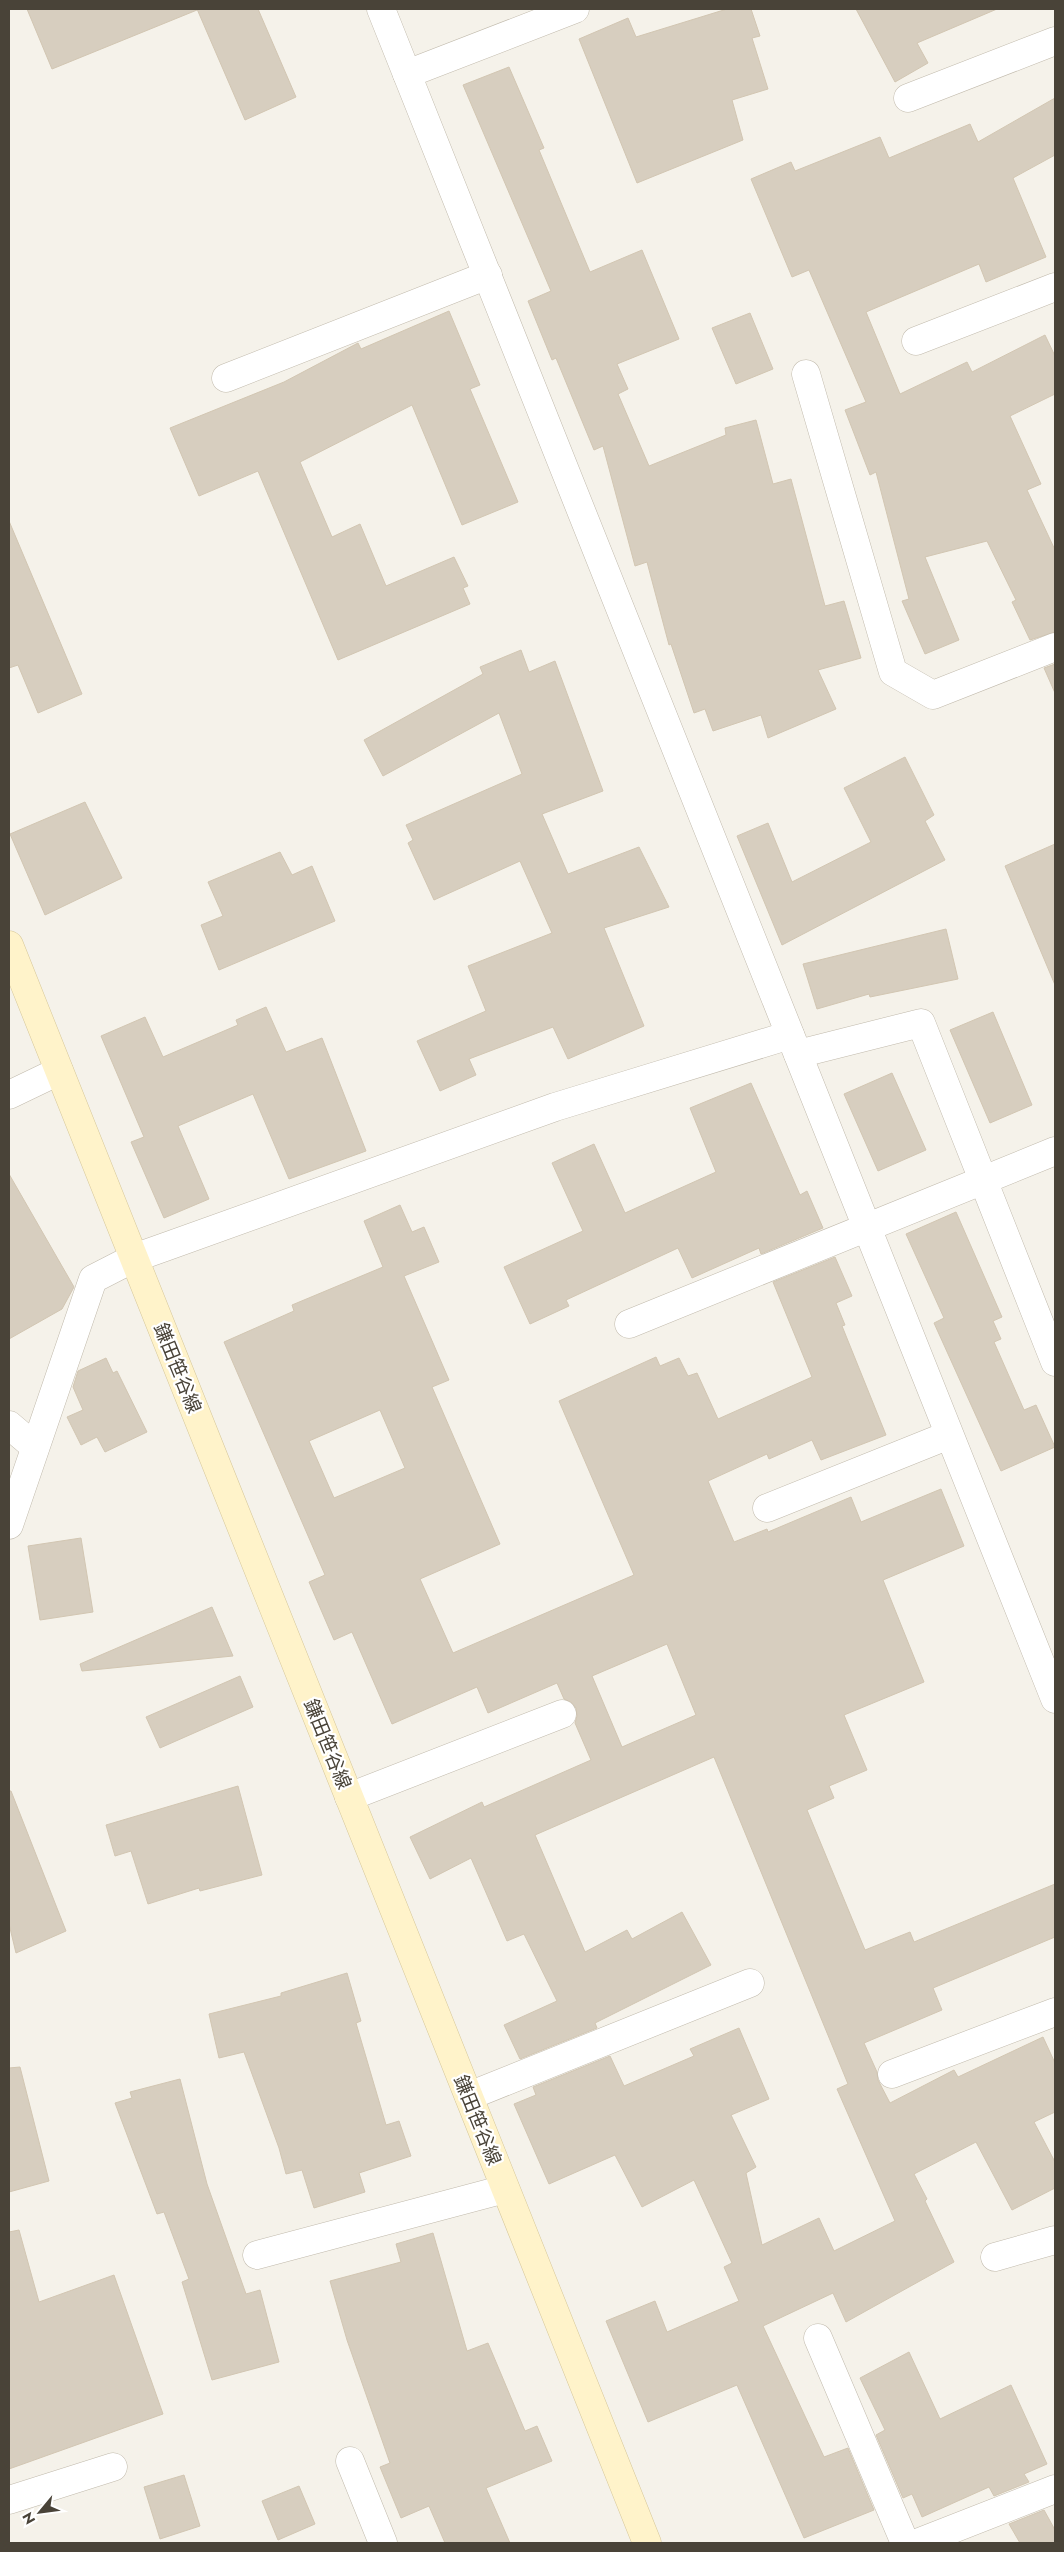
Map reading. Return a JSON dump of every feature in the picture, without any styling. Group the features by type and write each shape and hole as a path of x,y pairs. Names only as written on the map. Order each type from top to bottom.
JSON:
{"street":[{"path":"382,9 949,1435 1052,1682"},
{"path":"407,74 575,9"},
{"path":"908,98 1055,41"},
{"path":"226,378 488,275"},
{"path":"916,341 1055,287"},
{"path":"806,374 892,672 933,695 1055,647"},
{"name":"鎌田笹谷線","path":"9,945 647,2543"},
{"path":"9,1526 93,1279 134,1258 555,1107 794,1044 921,1023 1055,1362"},
{"path":"9,1095 59,1071"},
{"path":"629,1324 866,1226 1055,1151"},
{"path":"9,1425 35,1447"},
{"path":"767,1508 949,1435"},
{"path":"349,1797 562,1714"},
{"path":"469,2096 750,1983"},
{"path":"892,2074 1055,2012"},
{"path":"257,2255 505,2189"},
{"path":"995,2257 1055,2240"},
{"path":"818,2338 905,2543"},
{"path":"350,2461 383,2543"},
{"path":"9,2500 113,2468"},
{"path":"917,2543 1055,2489"}],"building":[{"path":"27,9 197,9 197,10 52,69"},
{"path":"197,9 258,9 296,97 245,120"},
{"path":"727,9 751,9 760,36 752,38 768,89 732,100 743,140 637,183 579,39 628,18 636,37"},
{"path":"856,9 997,9 917,43 928,63 895,82"},
{"path":"509,67 544,148 539,150 590,272 642,250 679,339 617,364 628,389 618,394 649,466 726,435 725,428 756,420 773,484 791,479 825,606 844,601 861,658 818,670 836,709 768,738 761,715 713,731 705,709 694,713 671,644 669,645 647,562 635,566 603,446 594,450 556,358 552,360 528,301 551,291 463,85"},
{"path":"1055,98 1055,155 1013,178 1046,257 986,282 979,264 866,312 900,394 967,362 972,372 1045,335 1055,356 1055,394 1010,416 1041,484 1027,490 1055,550 1055,632 1030,640 1012,602 1016,600 987,541 925,557 959,640 925,654 902,601 909,599 876,472 870,475 845,410 866,402 809,270 792,277 751,179 791,162 795,171 880,137 889,158 970,124 978,142"},
{"path":"449,311 480,385 470,389 518,502 462,525 412,405 300,462 332,537 360,524 386,586 454,557 468,586 463,588 470,604 338,660 258,471 199,496 170,428 284,382 358,343 361,349"},
{"path":"750,313 773,369 736,384 712,328"},
{"path":"9,521 82,694 38,713 18,665 9,668"},
{"path":"521,650 529,672 555,661 603,791 542,814 568,874 639,847 669,907 604,928 644,1026 568,1059 553,1027 469,1059 476,1075 440,1091 417,1041 486,1011 468,966 552,933 520,861 434,900 408,843 413,840 406,825 522,774 499,713 383,776 364,740 483,674 480,667"},
{"path":"1055,664 1055,693 1044,668"},
{"path":"905,757 934,815 925,821 945,860 782,945 737,836 768,823 792,882 871,842 844,788"},
{"path":"85,802 122,878 45,915 10,834"},
{"path":"1055,844 1055,985 1005,866"},
{"path":"280,852 292,875 312,866 335,921 219,970 201,925 223,916 208,882"},
{"path":"946,929 958,979 870,997 869,994 817,1009 803,964"},
{"path":"266,1007 286,1052 322,1038 366,1151 289,1179 253,1094 178,1126 209,1199 164,1218 131,1142 144,1137 101,1036 145,1017 163,1057 238,1025 236,1020"},
{"path":"993,1012 1032,1105 990,1123 950,1030"},
{"path":"892,1073 926,1150 878,1171 844,1094"},
{"path":"751,1083 800,1195 807,1191 823,1228 761,1254 759,1248 692,1278 678,1248 566,1300 569,1306 530,1324 504,1267 583,1231 552,1163 594,1144 625,1213 716,1172 690,1108"},
{"path":"9,1174 74,1287 62,1309 9,1339"},
{"path":"400,1205 412,1232 424,1227 439,1262 404,1276 449,1380 432,1387 500,1544 420,1579 453,1653 634,1575 559,1401 656,1357 660,1366 679,1358 688,1376 697,1373 718,1419 812,1377 773,1282 835,1257 852,1296 836,1303 845,1325 842,1326 886,1435 821,1460 812,1440 769,1459 767,1454 708,1481 734,1542 767,1529 768,1532 851,1497 861,1522 941,1489 964,1546 883,1580 924,1682 844,1715 867,1770 829,1786 834,1798 807,1810 865,1950 910,1932 914,1942 1055,1884 1055,1937 933,1988 942,2010 864,2043 877,2072 878,2080 890,2103 954,2070 958,2077 1043,2037 1055,2063 1055,2112 1034,2122 1055,2162 1055,2188 1012,2210 976,2142 914,2174 954,2262 846,2322 833,2293 763,2326 824,2457 848,2448 874,2510 804,2538 737,2385 648,2422 606,2321 655,2301 667,2332 739,2301 724,2267 732,2263 694,2180 642,2207 615,2155 549,2184 514,2104 536,2095 533,2087 610,2056 624,2086 694,2056 690,2049 739,2028 769,2099 731,2115 756,2167 746,2173 762,2245 819,2218 834,2251 895,2221 837,2089 848,2084 714,1757 535,1835 585,1952 627,1930 632,1939 682,1912 711,1965 595,2023 597,2028 520,2059 504,2025 557,2001 524,1934 507,1941 471,1858 430,1879 410,1837 482,1802 484,1807 591,1760 575,1723 577,1716 576,1708 571,1702 564,1699 557,1683 488,1713 477,1687 392,1724 352,1632 334,1640 309,1582 325,1575 224,1342 294,1311 292,1305 383,1267 364,1221","holes":["380,1410 405,1468 334,1498 309,1441","667,1644 696,1715 622,1747 592,1676"]},
{"path":"956,1212 1002,1317 993,1321 1001,1339 994,1342 1024,1410 1036,1405 1055,1447 1001,1471 934,1323 944,1318 906,1234"},
{"path":"106,1358 113,1373 117,1371 147,1432 105,1452 97,1437 81,1445 67,1417 83,1410 73,1387 78,1371"},
{"path":"81,1538 93,1612 40,1620 28,1546"},
{"path":"212,1607 233,1656 82,1671 80,1664"},
{"path":"240,1676 253,1707 160,1748 146,1717"},
{"path":"238,1786 262,1875 200,1891 199,1888 148,1904 131,1851 115,1856 106,1825"},
{"path":"9,1791 11,1791 66,1931 16,1953 9,1924"},
{"path":"347,1973 361,2021 356,2023 386,2125 399,2121 411,2156 359,2173 365,2192 314,2208 302,2170 286,2174 279,2148 244,2052 219,2058 209,2014 281,1996 281,1993"},
{"path":"20,2067 49,2181 9,2192 9,2068"},
{"path":"180,2079 207,2184 246,2294 260,2290 279,2362 212,2380 182,2282 189,2279 164,2212 157,2214 115,2103 132,2098 130,2092"},
{"path":"19,2230 39,2302 114,2275 163,2414 9,2469 9,2232"},
{"path":"433,2233 467,2351 488,2343 525,2431 537,2426 552,2461 486,2488 510,2543 445,2543 429,2506 401,2518 380,2467 390,2463 347,2340 330,2281 401,2262 396,2244"},
{"path":"909,2352 940,2419 1011,2385 1047,2464 1024,2474 1029,2482 994,2496 989,2487 922,2517 912,2494 903,2498 876,2435 885,2430 860,2378"},
{"path":"184,2475 200,2526 160,2539 144,2487"},
{"path":"299,2486 315,2524 278,2540 262,2501"},
{"path":"1044,2510 1055,2530 1055,2543 1020,2543 1009,2524"}]}
